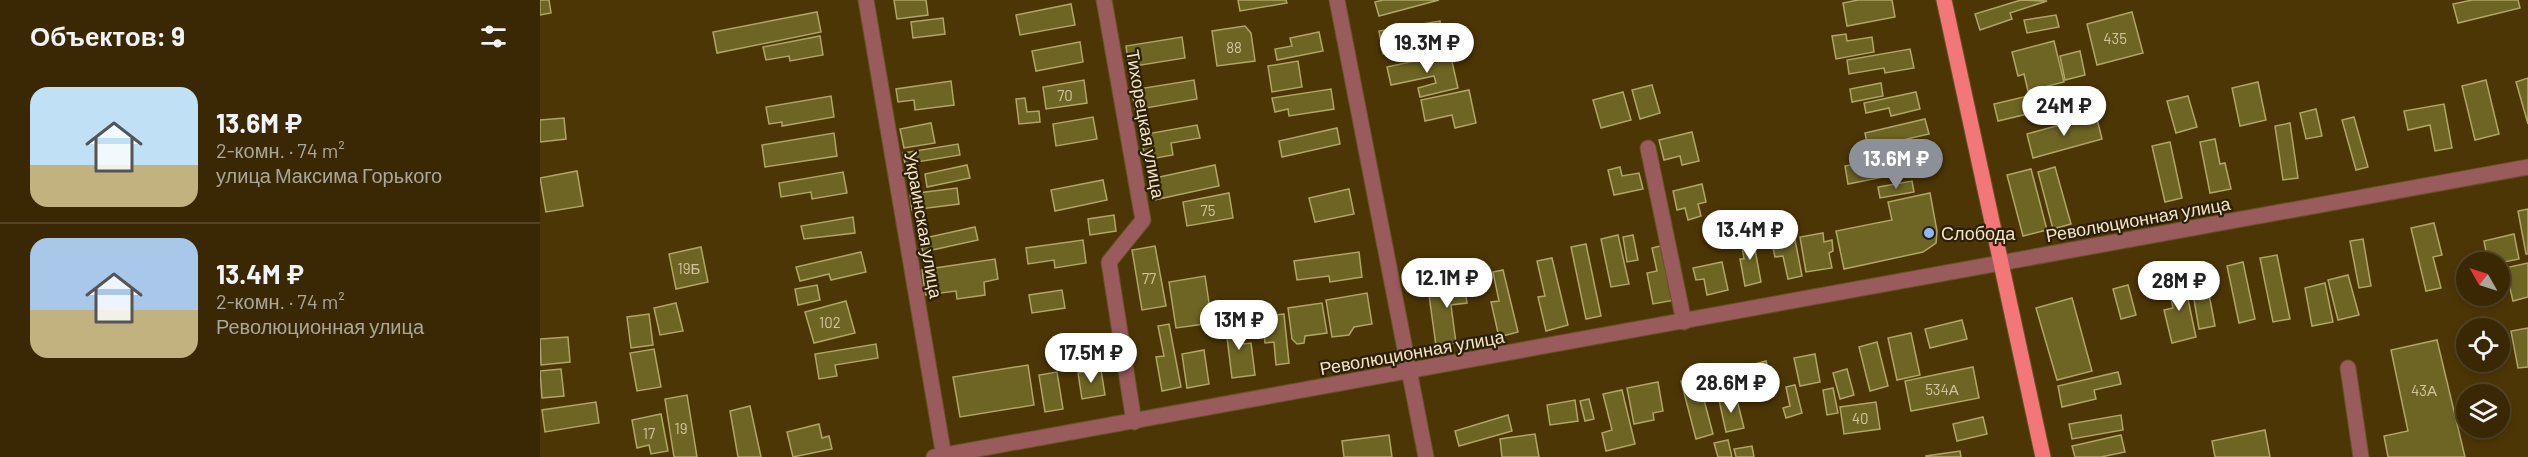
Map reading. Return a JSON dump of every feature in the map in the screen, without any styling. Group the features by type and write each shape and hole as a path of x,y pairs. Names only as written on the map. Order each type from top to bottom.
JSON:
{"main road":[{"path":"1944,0 2043,457"}],"street":[{"name":"Украинская улица","path":"866,0 940,456"},
{"name":"Тихорецкая улица","path":"1104,0 1143,220 1109,262 1134,422"},
{"path":"1337,0 1426,457"},
{"path":"1648,148 1684,322"},
{"name":"Революционная улица","path":"940,456 2528,167"},
{"path":"2348,368 2361,457"}],"building":[{"path":"540,0 549,0 551,13 540,15"},
{"path":"894,0 926,0 928,15 897,19"},
{"path":"1238,0 1286,0 1287,3 1240,11"},
{"path":"1439,0 1379,16 1375,2"},
{"path":"1858,0 1892,0 1895,17 1847,26 1843,3"},
{"path":"2021,0 2047,1 2010,13 2012,19 1980,30 1975,14"},
{"path":"2472,0 2518,0 2520,8 2458,23 2453,4"},
{"path":"1071,4 1075,25 1020,35 1016,15"},
{"path":"817,12 821,32 717,53 713,32"},
{"path":"2132,12 2143,53 2097,65 2087,24"},
{"path":"2056,15 2059,27 2027,33 2024,20"},
{"path":"943,18 945,34 913,38 911,22"},
{"path":"1440,21 1443,38 1420,42 1421,48 1383,54 1379,31"},
{"path":"1245,26 1251,33 1255,61 1217,66 1212,31"},
{"path":"1319,32 1323,51 1277,60 1275,49 1292,46 1290,38"},
{"path":"1846,34 1847,41 1872,37 1874,52 1836,59 1832,36"},
{"path":"820,36 823,55 790,61 789,56 766,60 763,47"},
{"path":"1182,37 1185,58 1129,67 1126,46"},
{"path":"2054,41 2064,82 2028,91 2024,74 2018,76 2012,52"},
{"path":"1080,42 1083,62 1036,71 1032,51"},
{"path":"1910,49 1914,68 1885,73 1884,68 1849,74 1847,60"},
{"path":"2080,51 2085,75 2065,80 2060,56"},
{"path":"1450,53 1458,88 1420,97 1418,88 1436,83 1434,76 1391,85 1387,67"},
{"path":"1298,61 1302,87 1272,92 1268,66"},
{"path":"2528,78 2528,124 2516,82"},
{"path":"1084,80 1087,103 1046,109 1043,87"},
{"path":"1194,80 1197,99 1135,110 1132,90"},
{"path":"2486,80 2499,134 2475,140 2462,86"},
{"path":"951,81 954,105 915,110 914,100 898,102 896,89"},
{"path":"2258,82 2266,120 2240,126 2232,88"},
{"path":"1881,83 1883,96 1852,102 1850,89"},
{"path":"1652,85 1660,113 1640,119 1632,90"},
{"path":"1331,89 1334,109 1289,116 1288,109 1275,112 1272,98"},
{"path":"1469,90 1476,123 1455,128 1452,115 1425,121 1421,100"},
{"path":"1623,92 1631,120 1601,128 1593,100"},
{"path":"1916,92 1920,109 1891,116 1889,108 1866,113 1864,103"},
{"path":"2044,92 2048,109 1998,121 1994,104"},
{"path":"831,96 834,117 782,126 782,122 769,124 766,107"},
{"path":"2188,96 2197,127 2176,133 2167,101"},
{"path":"1025,98 1027,112 1039,111 1040,122 1019,124 1016,99"},
{"path":"2444,104 2452,148 2435,151 2430,125 2408,130 2404,111"},
{"path":"2316,109 2322,136 2306,139 2300,113"},
{"path":"2096,115 2102,139 2033,158 2027,134"},
{"path":"1093,117 1097,139 1056,146 1053,124"},
{"path":"2354,117 2368,167 2356,170 2342,120"},
{"path":"564,118 566,139 540,142 540,120"},
{"path":"1925,119 1929,134 1868,148 1865,133"},
{"path":"931,123 935,143 904,148 900,129"},
{"path":"2290,123 2298,178 2283,180 2275,126"},
{"path":"1197,125 1200,138 1171,143 1173,155 1145,160 1141,135"},
{"path":"1337,128 1340,144 1282,157 1279,141"},
{"path":"1692,132 1699,161 1682,165 1680,156 1664,160 1659,140"},
{"path":"834,133 837,156 765,167 762,145"},
{"path":"2215,139 2220,164 2225,163 2231,189 2210,193 2200,142"},
{"path":"2170,142 2182,198 2165,202 2152,146"},
{"path":"958,144 960,155 905,164 903,153"},
{"path":"1929,149 1933,167 1848,184 1845,166"},
{"path":"967,165 970,178 927,187 925,174"},
{"path":"1215,165 1219,186 1154,200 1150,179"},
{"path":"1620,167 1622,176 1639,173 1643,189 1614,195 1608,170"},
{"path":"2055,167 2071,224 2053,229 2038,172"},
{"path":"2031,169 2047,230 2023,236 2007,175"},
{"path":"577,171 583,206 546,212 540,178"},
{"path":"843,172 847,193 812,199 811,192 781,197 779,183"},
{"path":"1103,180 1107,200 1055,211 1051,190"},
{"path":"1912,181 1914,192 1880,198 1878,187"},
{"path":"1702,184 1706,202 1698,204 1701,216 1688,220 1685,208 1677,210 1673,191"},
{"path":"957,188 959,204 912,210 910,194"},
{"path":"1349,189 1354,214 1315,222 1309,198"},
{"path":"1229,193 1233,218 1187,226 1183,202"},
{"path":"1930,193 1937,231 1936,243 1923,252 1844,269 1836,231 1892,220 1888,202"},
{"path":"2528,209 2528,254 2526,254 2518,211"},
{"path":"1114,215 1116,231 1090,235 1088,219"},
{"path":"853,217 855,233 804,239 801,226"},
{"path":"2434,223 2442,255 2433,257 2441,288 2426,291 2411,228"},
{"path":"1792,224 1802,276 1788,279 1783,256 1775,257 1769,229"},
{"path":"975,227 978,240 923,252 920,239"},
{"path":"1752,233 1761,282 1745,286 1740,259 1744,259 1740,235"},
{"path":"1823,233 1824,242 1832,240 1833,251 1829,253 1832,268 1806,272 1800,237"},
{"path":"2514,234 2519,259 2510,261 2510,252 2486,252 2484,241"},
{"path":"1618,235 1629,284 1611,287 1601,239"},
{"path":"1633,235 1638,260 1627,262 1623,237"},
{"path":"2363,239 2371,286 2359,288 2350,241"},
{"path":"1083,240 1086,263 1055,268 1054,260 1028,264 1026,248"},
{"path":"1586,244 1601,316 1586,319 1571,247"},
{"path":"1664,245 1675,300 1653,304 1647,273 1657,271 1652,248"},
{"path":"1155,246 1166,306 1142,310 1132,250"},
{"path":"701,247 708,282 676,289 669,254"},
{"path":"861,252 866,272 831,280 829,274 800,281 796,267"},
{"path":"1359,252 1362,277 1330,282 1329,276 1297,280 1294,261"},
{"path":"2277,255 2290,319 2273,322 2260,258"},
{"path":"1552,258 1568,325 1546,331 1538,297 1545,296 1537,261"},
{"path":"995,259 998,279 984,282 985,295 957,299 956,291 925,295 922,270"},
{"path":"1722,262 1728,290 1707,295 1704,279 1696,280 1693,268"},
{"path":"2243,262 2255,319 2239,323 2227,266"},
{"path":"2528,263 2528,297 2513,301 2510,289 2510,267"},
{"path":"1462,269 1467,303 1451,305 1456,343 1436,346 1429,295 1453,291 1450,271"},
{"path":"1503,270 1518,332 1499,337 1491,302 1499,301 1493,272"},
{"path":"2205,273 2215,326 2199,329 2190,276"},
{"path":"2348,275 2359,315 2338,320 2328,280"},
{"path":"1205,276 1212,323 1176,328 1169,282"},
{"path":"2183,276 2196,337 2172,343 2164,310 2173,308 2167,280"},
{"path":"2325,283 2333,322 2312,326 2305,288"},
{"path":"817,285 820,300 798,305 795,289"},
{"path":"2128,285 2136,315 2121,319 2113,289"},
{"path":"1062,290 1065,308 1032,313 1029,295"},
{"path":"1367,293 1372,324 1354,327 1349,335 1332,337 1326,300"},
{"path":"2072,298 2092,371 2057,380 2036,308"},
{"path":"846,301 855,333 814,343 805,312"},
{"path":"676,303 683,331 660,335 654,308"},
{"path":"1322,303 1327,333 1305,336 1304,343 1297,344 1292,339 1288,308"},
{"path":"649,314 653,345 631,348 627,317"},
{"path":"1284,314 1289,363 1276,365 1274,342 1265,343 1262,316"},
{"path":"1240,319 1243,344 1251,343 1255,375 1232,378 1225,321"},
{"path":"1962,320 1967,339 1930,348 1925,329"},
{"path":"1169,324 1181,387 1162,391 1156,357 1164,356 1158,326"},
{"path":"2528,328 2528,367 2518,368 2511,331"},
{"path":"1911,333 1920,375 1897,380 1888,338"},
{"path":"1099,336 1101,351 1073,355 1071,339"},
{"path":"568,337 570,362 541,365 540,339"},
{"path":"2437,340 2456,419 2456,438 2460,438 2465,457 2388,457 2384,436 2408,431 2391,350"},
{"path":"1877,342 1888,386 1870,391 1859,347"},
{"path":"876,344 878,358 835,365 837,376 819,379 815,354"},
{"path":"654,349 661,387 637,391 630,353"},
{"path":"1204,350 1209,384 1187,388 1182,354"},
{"path":"1815,354 1820,382 1800,386 1794,358"},
{"path":"1766,361 1774,396 1756,400 1747,366"},
{"path":"1028,365 1034,405 960,417 953,377"},
{"path":"1973,367 1979,398 1911,411 1905,381"},
{"path":"561,369 564,396 542,398 540,371"},
{"path":"1847,369 1854,395 1840,399 1833,373"},
{"path":"1101,370 1105,395 1082,399 1078,373"},
{"path":"1057,372 1063,409 1045,412 1039,375"},
{"path":"2118,372 2121,384 2094,390 2096,399 2062,407 2058,386"},
{"path":"1698,377 1713,434 1696,439 1681,381"},
{"path":"1658,382 1663,411 1653,413 1654,420 1634,424 1627,388"},
{"path":"1795,385 1802,413 1786,418 1783,408 1790,406 1786,387"},
{"path":"1833,388 1838,413 1827,415 1823,390"},
{"path":"1622,390 1635,444 1606,451 1602,433 1612,430 1603,394"},
{"path":"687,395 697,457 674,457 665,399"},
{"path":"1736,396 1744,428 1726,432 1719,400"},
{"path":"1589,399 1594,419 1585,421 1580,401"},
{"path":"1575,400 1578,421 1550,425 1547,405"},
{"path":"596,402 599,423 545,432 542,410"},
{"path":"1876,402 1880,429 1844,434 1840,407"},
{"path":"750,406 761,457 738,457 730,411"},
{"path":"661,414 668,451 651,454 649,445 637,448 632,420"},
{"path":"1508,415 1512,431 1459,446 1455,431"},
{"path":"2121,415 2123,430 2072,439 2069,424"},
{"path":"1983,417 1987,434 1957,441 1953,424"},
{"path":"819,424 822,438 829,436 832,449 793,457 787,432"},
{"path":"2265,430 2270,457 2215,457 2212,441"},
{"path":"1535,434 1539,457 1502,457 1500,439"},
{"path":"1389,435 1392,457 1344,457 1342,441"},
{"path":"2121,435 2125,452 2101,457 2075,457 2072,446"},
{"path":"1728,440 1732,457 1718,457 1714,443"},
{"path":"1752,446 1754,457 1736,457 1734,449"},
{"path":"1960,451 1961,457 1926,457 1926,456"}],"place":[{"name":"Слобода","path":"1929,233"}]}
